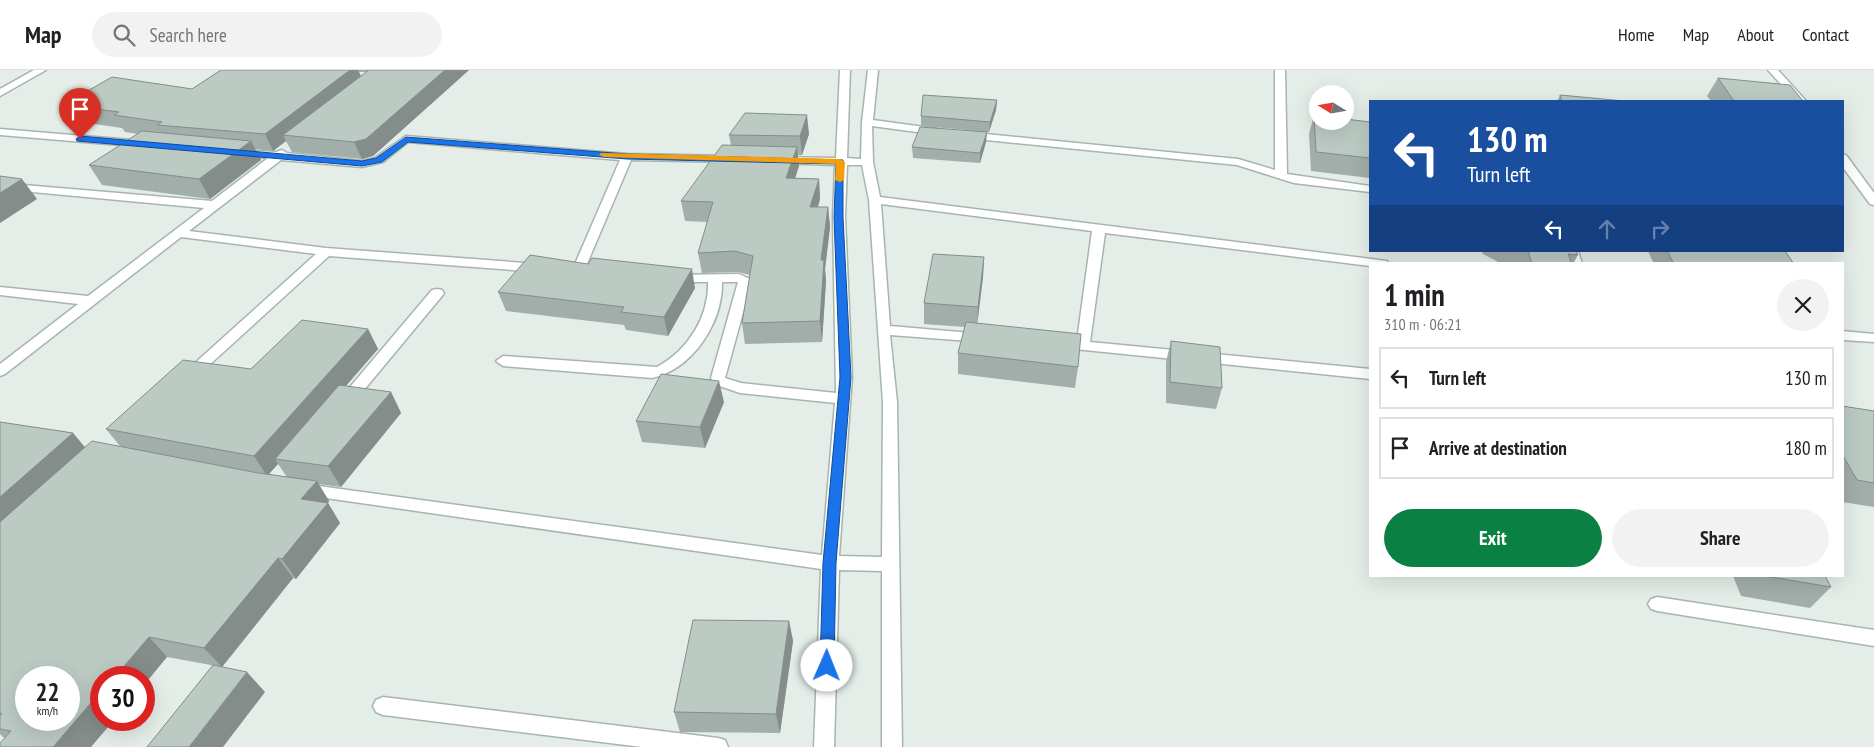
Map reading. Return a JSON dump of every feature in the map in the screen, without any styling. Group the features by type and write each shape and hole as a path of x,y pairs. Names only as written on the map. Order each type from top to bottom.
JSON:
{"street":[{"path":"0,92 41,70"},
{"path":"824,747 830,563 845,377 839,217 845,70"},
{"path":"873,70 867,122 867,162 875,200 883,330 890,402 892,747"},
{"path":"1280,70 1281,175"},
{"path":"1773,70 1800,100"},
{"path":"867,122 915,130 1238,162 1294,180 1369,189"},
{"path":"0,132 159,146"},
{"path":"229,151 367,163 378,160 406,139 627,157 743,159"},
{"path":"0,371 294,144"},
{"path":"578,271 627,157"},
{"path":"763,160 867,162"},
{"path":"1844,160 1874,200"},
{"path":"0,186 215,205"},
{"path":"875,200 1369,262"},
{"path":"1083,346 1099,228"},
{"path":"178,232 326,252 549,269"},
{"path":"178,386 326,252"},
{"path":"665,278 739,278 745,280 718,378 719,381 740,388 844,399"},
{"path":"503,361 652,373 666,371 679,360 709,318 714,304 715,279"},
{"path":"0,291 93,301"},
{"path":"337,411 437,294"},
{"path":"883,330 997,339"},
{"path":"1844,335 1874,338"},
{"path":"1045,343 1369,374"},
{"path":"292,488 830,563 890,564"},
{"path":"1657,604 1874,638"},
{"path":"382,706 718,747"}],"building":[{"path":"221,70 350,70 265,134 157,125 162,122 114,115 119,112 63,105 112,77 192,89"},
{"path":"369,70 445,70 366,139 354,142 283,135"},
{"path":"1718,78 1790,85 1802,100 1733,100"},
{"path":"923,95 997,100 990,122 921,116"},
{"path":"1560,95 1613,100 1562,100"},
{"path":"745,113 807,115 800,136 729,135"},
{"path":"1354,120 1369,122 1369,158 1316,152 1315,130 1354,130"},
{"path":"920,127 987,132 980,153 912,147"},
{"path":"142,131 251,141 199,179 89,165"},
{"path":"722,145 797,147 786,178 819,179 810,207 828,207 821,260 824,260 820,321 742,323 753,256 735,251 698,253 713,202 681,201"},
{"path":"0,176 22,179 0,193"},
{"path":"1528,252 1576,252 1578,255 1568,254 1571,262 1531,262"},
{"path":"1668,252 1786,252 1793,262 1673,262"},
{"path":"933,254 984,257 978,307 924,303"},
{"path":"530,255 588,264 592,258 692,269 664,317 621,312 624,307 498,292"},
{"path":"302,320 368,329 254,456 106,429 183,360 251,369"},
{"path":"966,322 1081,334 1078,367 958,353"},
{"path":"1171,341 1220,347 1222,388 1170,382"},
{"path":"661,374 719,381 700,427 636,421"},
{"path":"339,385 391,392 328,466 275,459"},
{"path":"1844,406 1874,411 1874,483 1857,480 1844,457"},
{"path":"0,422 73,433 0,497"},
{"path":"92,441 258,473 317,481 301,499 328,503 282,559 278,558 204,648 149,637 124,666 90,666 90,704 80,716 80,666 15,666 15,731 67,731 53,747 0,747 0,743 11,731 0,729 0,716 2,714 0,713 0,522"},
{"path":"1771,577 1826,577 1831,587"},
{"path":"693,620 789,621 776,714 674,712"},
{"path":"213,665 247,672 189,747 147,747"}],"slow traffic":[{"path":"604,155 840,162 840,180"}],"route":[{"path":"80,139 362,164 378,160 406,139 627,157 840,162 839,217 845,377 830,563 827,666"}]}
